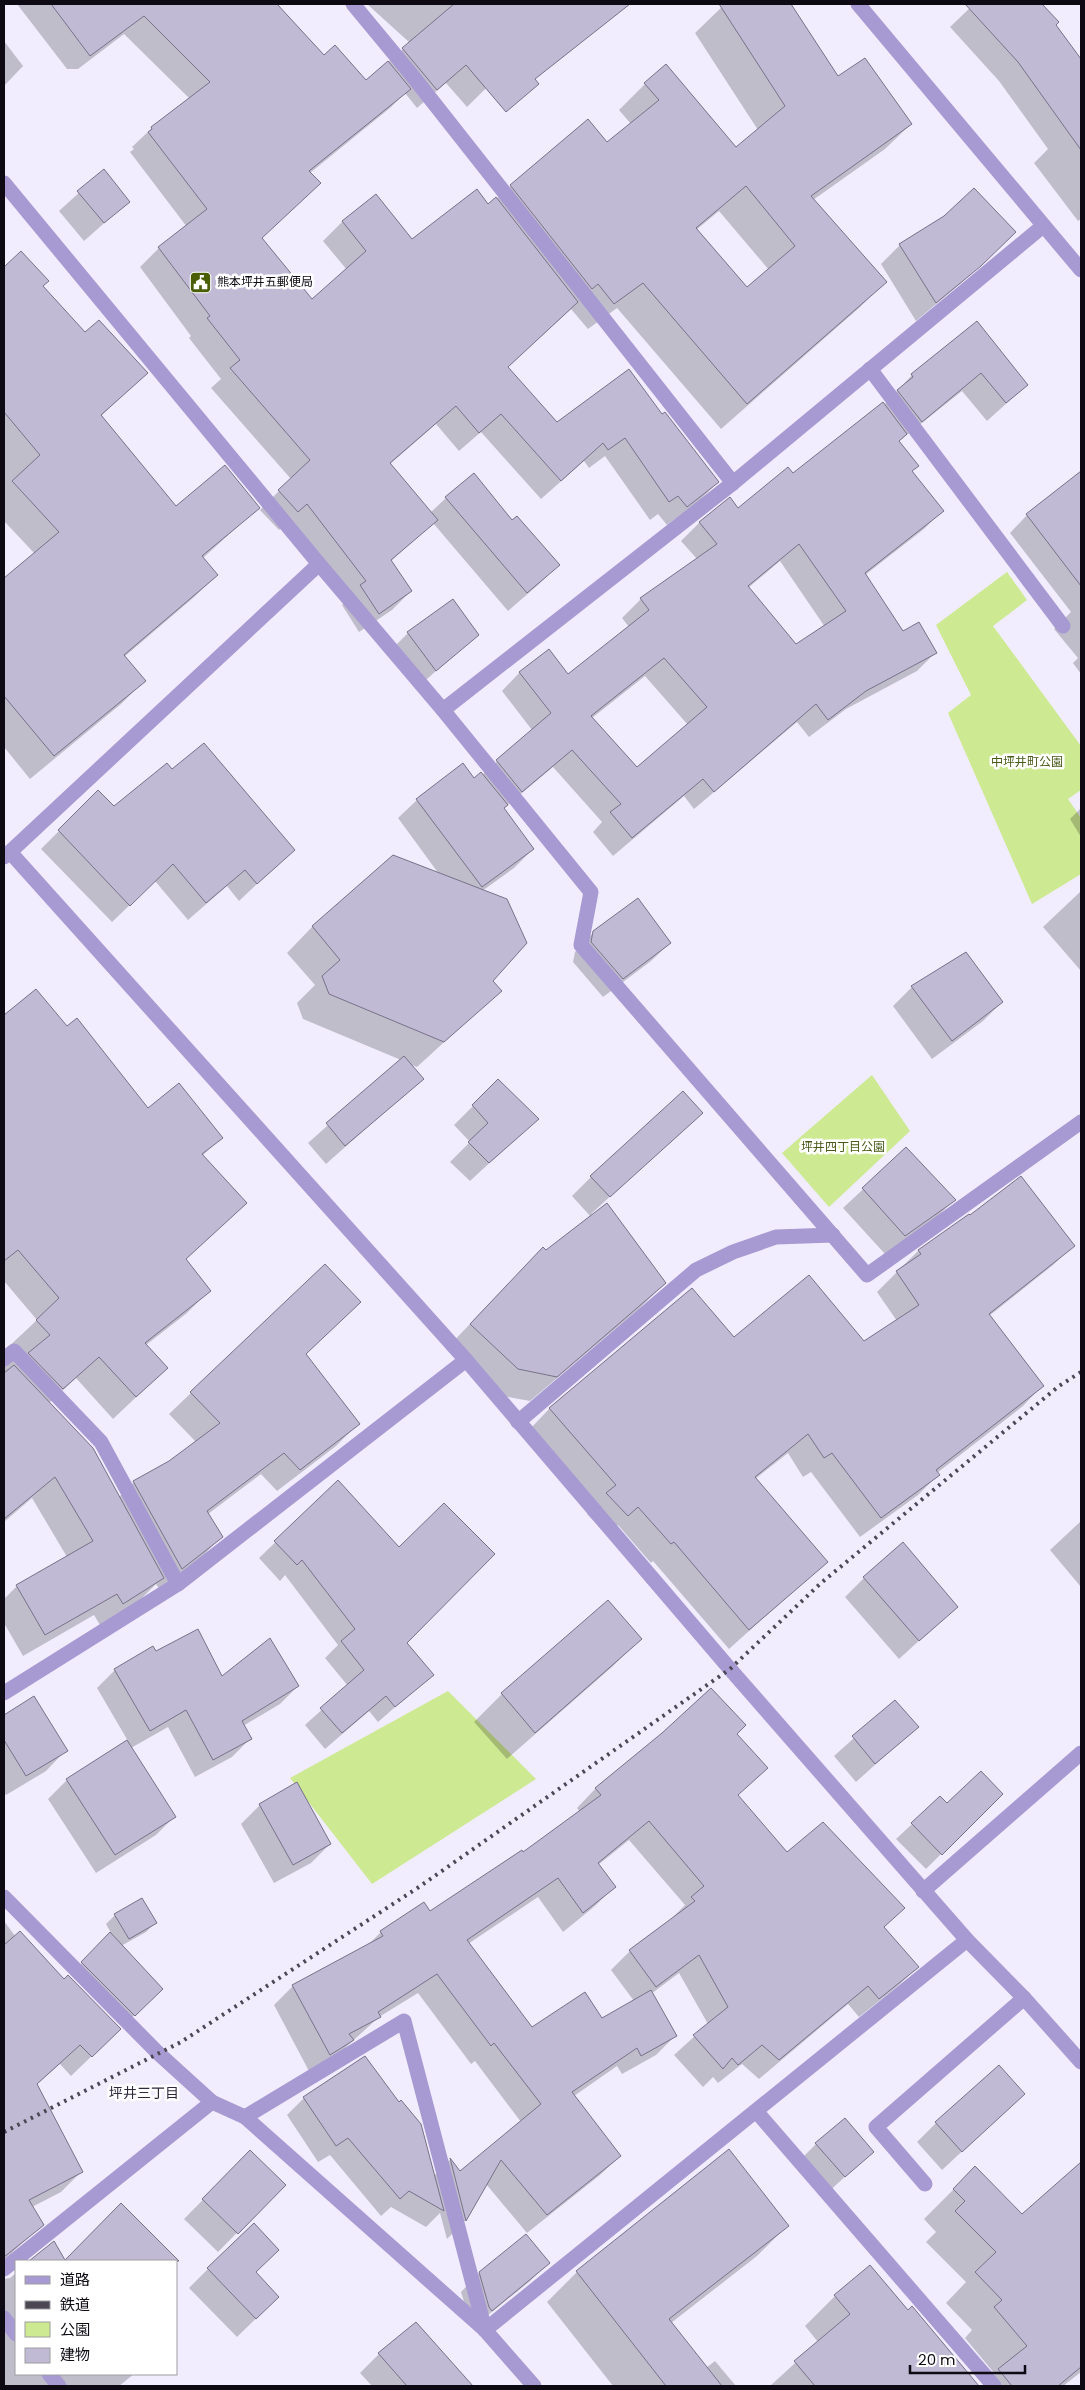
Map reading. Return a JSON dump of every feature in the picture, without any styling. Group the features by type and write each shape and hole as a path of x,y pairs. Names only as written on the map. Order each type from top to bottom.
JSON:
{"street":[{"path":"353,4 418,82 733,482"},
{"path":"858,4 1081,270"},
{"path":"4,183 319,564 443,710 590,892 581,945 868,1275 1081,1122"},
{"path":"443,710 733,482 1043,226"},
{"path":"870,369 1063,626"},
{"path":"319,564 7,855 466,1360 730,1670 923,1891 967,1940 1024,1998 1081,2062"},
{"path":"518,1422 696,1270 733,1252 776,1237 834,1235"},
{"path":"4,1359 14,1351 101,1442 178,1584"},
{"path":"4,1693 178,1584 466,1360"},
{"path":"923,1891 1081,1753"},
{"path":"4,1897 158,2053 212,2102 245,2117 485,2330 534,2386"},
{"path":"485,2330 967,1940"},
{"path":"925,2184 876,2127 1024,1998"},
{"path":"245,2117 404,2021 485,2330"},
{"path":"15,2260 212,2102"},
{"path":"756,2111 994,2386"},
{"path":"4,2269 15,2260"},
{"path":"4,2318 15,2333"},
{"path":"49,2375 59,2386"}],"green space":[{"name":"中坪井町公園","path":"1007,572 1027,600 993,626 1081,746 1081,790 1068,799 1081,818 1081,874 1032,904 948,713 971,695 936,625"},
{"name":"坪井四丁目公園","path":"872,1075 910,1131 829,1207 782,1153"},
{"path":"448,1691 536,1779 372,1884 290,1778"}],"building":[{"path":"51,4 277,4 324,55 335,45 366,80 388,61 411,89 309,171 321,183 262,238 312,299 366,251 342,221 376,194 412,239 477,189 488,204 496,197 578,302 508,367 557,422 629,369 662,414 665,412 719,482 687,507 678,496 669,502 625,438 608,450 603,443 561,481 501,414 479,433 456,406 390,463 438,520 391,560 412,591 379,614 360,585 366,581 307,504 298,512 278,490 310,460 230,368 240,360 207,318 210,316 158,247 207,209 148,132 152,129 151,127 210,82 144,16 90,56"},
{"path":"454,4 630,4 535,79 539,84 506,112 466,65 437,90 402,48"},
{"path":"719,4 791,4 838,76 865,58 912,124 811,196 887,282 747,404 643,283 614,304 598,284 592,289 510,185 588,119 607,142 659,100 644,83 666,64 736,147 785,106","holes":["746,186 795,246 747,287 696,228"]},
{"path":"965,4 1042,4 1059,22 1056,25 1081,59 1081,150 1018,62"},
{"path":"104,169 130,202 104,223 77,191"},
{"path":"974,188 1016,232 981,266 936,303 899,244 944,216"},
{"path":"21,251 49,281 43,286 85,332 99,320 148,373 101,415 176,506 225,465 260,508 202,556 218,575 124,655 146,681 54,756 4,696 4,578 59,532 12,481 40,455 4,412 4,267"},
{"path":"977,321 1028,385 1006,403 981,373 922,422 897,390 913,377 911,374"},
{"path":"883,402 907,434 899,441 919,466 912,471 944,511 865,573 903,631 919,622 937,653 866,691 828,720 816,704 714,792 703,779 632,838 610,812 621,804 572,750 522,792 496,760 551,713 519,672 549,649 568,674 649,610 640,598 717,544 699,522 730,497 738,508 788,467 793,473","holes":["799,544 846,611 796,644 748,586","664,658 707,707 637,767 591,716"]},
{"path":"1081,471 1081,586 1026,514"},
{"path":"474,473 512,520 517,516 560,565 527,593 445,497"},
{"path":"453,599 479,635 436,671 407,632"},
{"path":"204,743 295,850 257,884 245,870 206,903 173,864 130,906 58,830 98,790 114,806 167,763 172,769"},
{"path":"463,763 474,778 481,772 508,805 504,808 534,849 482,887 416,799"},
{"path":"393,855 507,899 527,943 493,981 502,991 444,1042 329,994 322,976 340,960 312,926"},
{"path":"638,898 671,943 623,979 591,942 593,931"},
{"path":"966,952 1003,1002 952,1041 911,986"},
{"path":"36,989 67,1026 77,1018 148,1108 179,1083 223,1138 202,1154 247,1203 186,1259 211,1291 145,1343 168,1368 136,1397 99,1357 63,1389 28,1353 50,1335 36,1320 59,1298 18,1250 4,1261 4,1015"},
{"path":"404,1056 424,1079 345,1146 326,1123"},
{"path":"498,1079 539,1119 489,1163 468,1142 488,1123 472,1105"},
{"path":"683,1091 703,1113 610,1197 590,1176"},
{"path":"906,1147 956,1200 905,1236 862,1188"},
{"path":"1021,1176 1075,1246 989,1314 1044,1386 936,1470 940,1475 881,1518 832,1453 824,1458 808,1434 755,1477 828,1562 749,1630 674,1542 671,1544 638,1507 628,1516 606,1493 616,1485 549,1408 692,1288 734,1337 809,1275 864,1341 919,1305 896,1271 921,1254 918,1250 970,1215"},
{"path":"607,1203 666,1283 557,1377 518,1369 470,1324 543,1247 546,1250"},
{"path":"325,1264 361,1302 306,1354 360,1424 300,1470 284,1453 207,1511 223,1537 182,1569 133,1481 169,1461 220,1423 190,1392"},
{"path":"14,1365 93,1448 164,1578 123,1604 117,1594 45,1635 16,1585 93,1541 55,1477 4,1519 4,1373"},
{"path":"338,1480 399,1547 444,1503 495,1554 407,1643 434,1675 395,1707 386,1696 342,1733 320,1708 364,1670 341,1641 355,1629 302,1560 297,1565 274,1541"},
{"path":"903,1542 958,1607 919,1641 863,1577"},
{"path":"608,1600 642,1639 535,1733 501,1693"},
{"path":"198,1629 222,1676 270,1638 299,1686 242,1721 252,1739 213,1760 186,1710 150,1731 114,1669 153,1646 156,1651"},
{"path":"711,1688 746,1725 737,1734 768,1768 738,1795 787,1852 823,1822 905,1908 884,1927 919,1967 879,1999 868,1986 779,2060 762,2045 738,2065 732,2058 723,2069 693,2035 728,2007 699,1955 656,1987 629,1950 695,1901 691,1897 704,1886 649,1821 598,1863 616,1887 583,1913 558,1878 467,1940 532,2027 585,1992 602,2018 651,1990 677,2036 641,2056 637,2048 572,2092 621,2156 547,2215 501,2160 466,2221 450,2158 460,2171 541,2104 494,2043 491,2046 437,1974 378,2012 381,2017 349,2034 354,2040 330,2055 292,1985 383,1936 380,1931 424,1902 430,1911 522,1850 523,1852 601,1795 595,1788 662,1733"},
{"path":"34,1696 68,1751 26,1776 4,1740 4,1715"},
{"path":"895,1700 919,1727 875,1764 852,1736"},
{"path":"127,1740 176,1817 115,1855 66,1779"},
{"path":"981,1771 1003,1794 942,1855 911,1823 940,1796 947,1803"},
{"path":"297,1782 331,1844 293,1865 259,1804"},
{"path":"142,1898 157,1923 129,1939 114,1914"},
{"path":"20,1931 64,1979 68,1975 121,2029 92,2057 80,2045 37,2084 83,2172 29,2200 44,2225 4,2257 4,1945"},
{"path":"110,1932 163,1989 135,2016 81,1962"},
{"path":"365,2056 399,2102 401,2100 421,2124 444,2211 409,2191 400,2199 348,2138 336,2146 303,2097"},
{"path":"999,2065 1025,2094 962,2152 935,2122"},
{"path":"845,2118 874,2152 845,2177 815,2143"},
{"path":"729,2149 789,2226 669,2319 722,2386 666,2386 576,2271"},
{"path":"250,2150 286,2185 238,2234 202,2199"},
{"path":"1081,2162 1081,2367 1058,2386 1012,2386 998,2369 1027,2346 994,2307 1002,2300 975,2272 996,2252 955,2211 965,2201 953,2189 975,2166 1022,2214"},
{"path":"121,2203 178,2260 65,2260"},
{"path":"254,2223 279,2250 256,2272 279,2297 256,2319 207,2268"},
{"path":"526,2234 550,2263 492,2311 489,2307 479,2272"},
{"path":"54,2241 65,2260 30,2260"},
{"path":"870,2265 908,2310 912,2306 979,2386 815,2386 794,2361 850,2314 834,2295"},
{"path":"416,2322 473,2386 407,2386 378,2353"}],"railway":[{"path":"4,2132 181,2042 419,1887 730,1669 821,1583 1059,1386 1081,1372"}],"place":[{"name":"熊本坪井五郵便局","path":"201,282"}],"district":[{"name":"坪井三丁目","path":"144,2093"}]}
